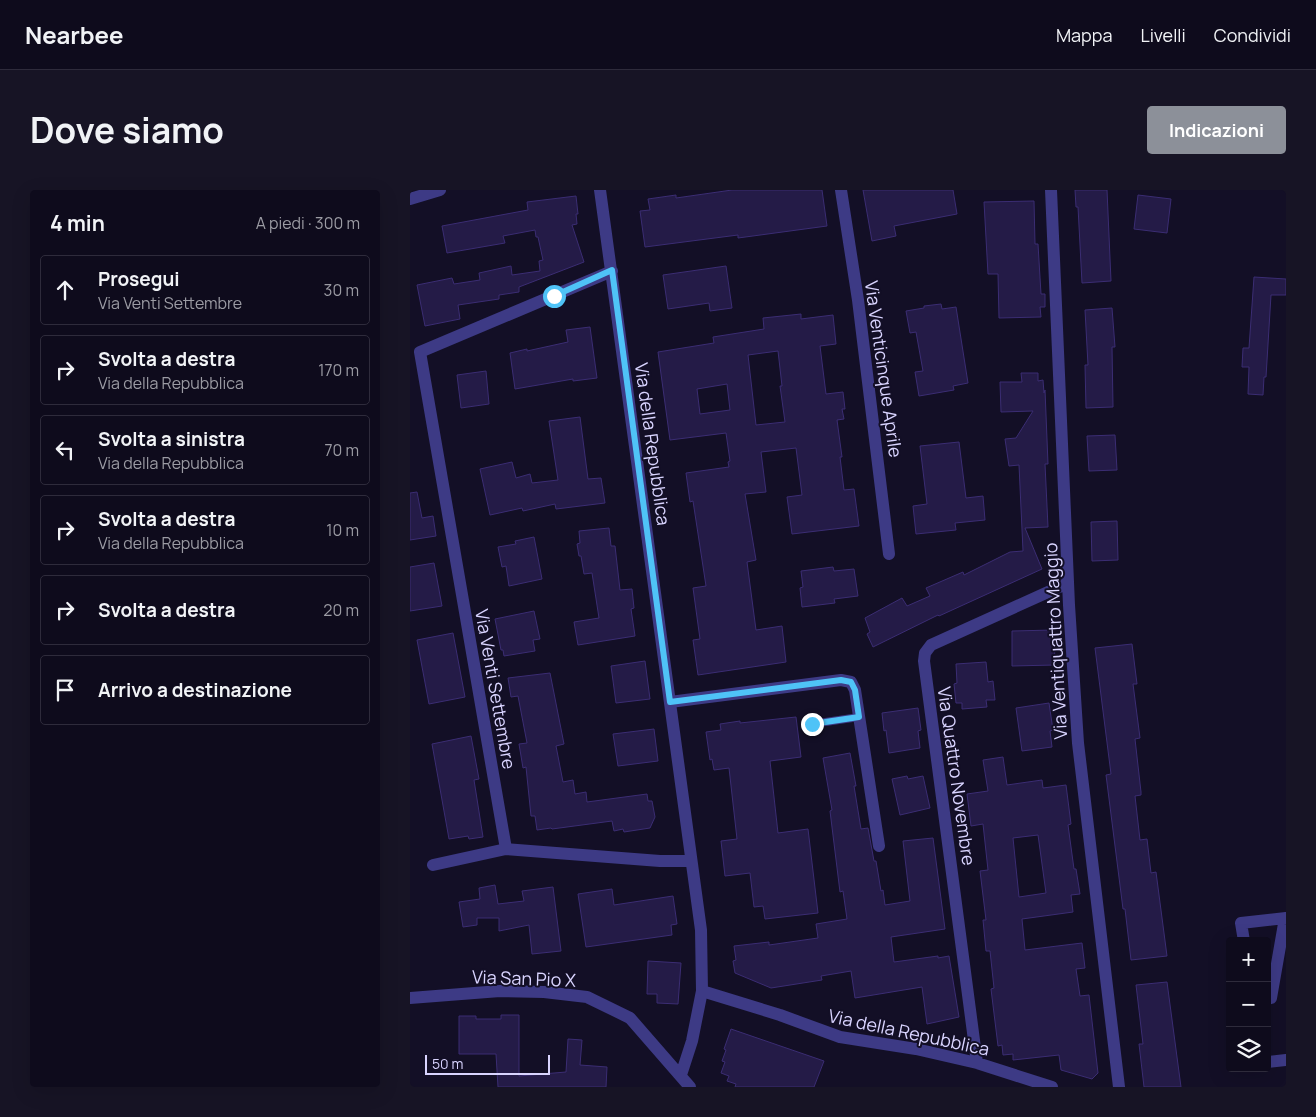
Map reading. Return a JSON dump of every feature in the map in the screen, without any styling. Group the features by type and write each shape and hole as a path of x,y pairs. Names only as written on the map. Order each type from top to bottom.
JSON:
{"street":[{"path":"410,199 440,190"},
{"name":"Via della Repubblica","path":"600,190 701,930 702,991 692,1041 681,1076"},
{"name":"Via Venticinque Aprile","path":"841,190 865,355 889,554"},
{"name":"Via Ventiquattro Maggio","path":"1051,190 1068,583 1078,743 1120,1087"},
{"name":"Via Venti Settembre","path":"506,849 415,353 612,270"},
{"name":"Via Quattro Novembre","path":"977,1063 924,653 931,645 1068,583"},
{"path":"670,702 841,680 851,682 855,690 879,846"},
{"path":"433,865 506,849 660,861 691,861"},
{"path":"1244,937 1242,923 1285,918 1271,998"},
{"name":"Via San Pio X","path":"410,998 500,991 544,992 587,997 630,1018 690,1087"},
{"name":"Via della Repubblica","path":"702,991 780,1015 840,1038 916,1049 977,1063 1052,1087"},
{"path":"1271,1062 1286,1060"}],"lane":[{"path":"812,724 859,717"}],"building":[{"path":"732,190 822,190 827,226 738,238 738,235 645,247 640,211 650,210 648,199 676,195 676,198"},
{"path":"863,190 953,190 957,214 894,226 896,236 872,241"},
{"path":"1075,190 1107,190 1111,281 1082,283 1078,207 1076,207"},
{"path":"1138,195 1171,199 1167,233 1134,229"},
{"path":"576,196 577,224 572,225 584,262 519,287 519,292 499,295 499,299 458,305 460,319 425,326 417,285 452,278 454,284 480,280 479,273 511,266 512,275 540,271 539,261 543,260 535,230 503,236 505,243 447,253 442,226 528,210 527,202"},
{"path":"1034,201 1035,244 1038,244 1041,294 1045,294 1045,307 1040,307 1041,317 999,318 998,274 988,274 984,202"},
{"path":"726,266 732,308 710,311 709,303 668,309 663,275"},
{"path":"1254,277 1286,279 1286,295 1271,295 1266,377 1264,377 1263,395 1248,394 1249,367 1242,367 1243,348 1249,348"},
{"path":"941,304 942,309 956,307 968,383 953,386 954,390 919,396 915,372 923,371 916,332 910,333 906,311"},
{"path":"1112,308 1115,347 1112,347 1113,407 1086,408 1085,365 1088,365 1085,310"},
{"path":"801,314 801,319 833,315 836,344 820,346 826,394 843,392 845,409 842,409 844,419 837,420 842,457 840,457 844,490 854,489 859,526 792,534 787,497 802,495 796,448 761,452 766,492 745,494 756,560 747,562 756,630 782,626 786,662 698,675 693,640 700,639 693,588 706,586 693,501 690,502 686,473 729,467 728,462 730,461 726,433 670,440 658,352 714,343 713,337 764,329 763,318","holes":["778,351 785,422 756,425 748,355","727,384 730,410 700,414 697,389"]},
{"path":"590,327 597,378 573,381 573,379 515,389 510,353 568,342 566,330"},
{"path":"486,371 489,404 461,408 457,375"},
{"path":"1021,373 1038,373 1038,381 1043,380 1044,393 1045,390 1048,464 1045,464 1048,527 1025,528 1042,569 938,615 873,647 867,634 870,632 865,618 902,598 907,606 930,596 926,588 963,572 964,575 1010,552 1023,551 1019,465 1009,466 1005,439 1016,438 1033,411 1001,412 1000,382 1022,382"},
{"path":"580,417 588,479 601,478 605,503 556,509 555,504 523,511 522,508 490,515 480,469 512,462 516,478 530,474 532,483 558,480 549,421"},
{"path":"1115,435 1117,470 1089,471 1087,436"},
{"path":"959,442 966,498 983,496 985,520 955,523 956,530 916,534 913,506 927,504 920,446"},
{"path":"417,492 422,518 433,516 436,536 410,540 410,493"},
{"path":"1117,521 1118,560 1092,561 1091,522"},
{"path":"609,528 611,546 615,546 620,590 632,589 634,608 631,609 635,636 578,645 574,622 599,618 592,573 584,574 581,556 579,556 577,544 580,543 579,531"},
{"path":"534,537 542,579 509,586 506,566 502,567 498,547 516,544 515,541"},
{"path":"434,563 442,606 410,611 410,567"},
{"path":"833,567 834,571 854,569 858,596 834,599 835,603 802,607 800,588 803,587 801,571"},
{"path":"534,611 540,639 533,640 535,651 504,656 495,619"},
{"path":"1054,630 1055,665 1012,666 1012,631"},
{"path":"453,633 465,697 429,704 417,640"},
{"path":"1132,644 1137,684 1133,684 1140,738 1135,739 1141,795 1135,796 1140,840 1147,839 1151,873 1156,872 1167,956 1131,960 1106,775 1111,774 1095,648"},
{"path":"645,661 650,699 616,703 611,666"},
{"path":"986,662 988,682 993,681 995,700 986,700 987,707 962,709 962,703 956,703 954,684 957,683 956,664"},
{"path":"550,673 564,744 556,746 563,782 573,780 575,794 586,792 587,802 647,794 648,801 652,801 655,817 650,828 624,832 623,829 614,831 612,821 537,830 535,816 531,816 526,767 523,768 519,744 527,743 518,696 511,697 508,678"},
{"path":"1049,703 1053,730 1050,731 1052,747 1022,751 1016,708"},
{"path":"918,708 921,730 918,731 920,748 889,753 882,713"},
{"path":"796,717 801,757 770,761 778,833 808,829 818,913 765,919 763,906 754,907 750,873 725,876 721,841 737,839 729,768 714,770 712,759 710,760 706,732 721,730 720,724"},
{"path":"654,729 658,761 618,766 613,734"},
{"path":"471,736 479,779 474,780 483,837 469,839 468,836 449,839 432,744"},
{"path":"850,753 861,829 868,828 885,905 910,901 903,841 933,838 945,929 891,937 894,962 949,956 959,1017 927,1024 922,987 855,998 851,971 821,976 822,980 771,988 735,973 733,961 736,960 734,946 769,942 769,945 818,938 816,924 847,919 843,891 840,892 830,811 832,810 823,758"},
{"path":"1003,757 1007,785 1042,780 1043,788 1066,785 1071,824 1068,825 1074,869 1076,869 1080,894 1071,895 1073,912 1022,919 1025,950 1082,943 1085,968 1076,969 1080,996 1089,995 1098,1073 1092,1079 1061,1070 1059,1055 1013,1060 1013,1054 1003,1055 1002,1045 998,1046 991,989 994,988 990,951 986,951 983,920 986,920 980,871 988,870 983,824 971,826 967,794 988,791 983,760","holes":["1038,835 1046,893 1019,897 1013,838"]},
{"path":"907,776 908,779 923,776 930,808 900,815 892,779"},
{"path":"495,885 498,904 524,901 522,891 553,887 561,951 532,954 529,925 499,931 499,918 477,918 477,925 463,927 459,902 480,899 479,888"},
{"path":"612,889 614,905 673,896 677,924 671,925 672,935 586,947 578,894"},
{"path":"648,961 681,963 678,1004 657,1003 657,994 647,994"},
{"path":"1167,982 1181,1087 1144,1087 1139,1044 1143,1044 1136,985"},
{"path":"501,1015 519,1015 519,1076 566,1072 568,1039 582,1040 580,1065 607,1067 606,1087 498,1087 496,1054 459,1054 459,1016 476,1016 476,1019 501,1019"},
{"path":"731,1029 824,1061 814,1087 735,1087 736,1084 727,1081 729,1076 721,1073 725,1062 722,1061 726,1050 724,1049"}],"route":[{"path":"554,296 612,270 670,702 841,680 851,682 855,690 859,717 812,724"}]}
